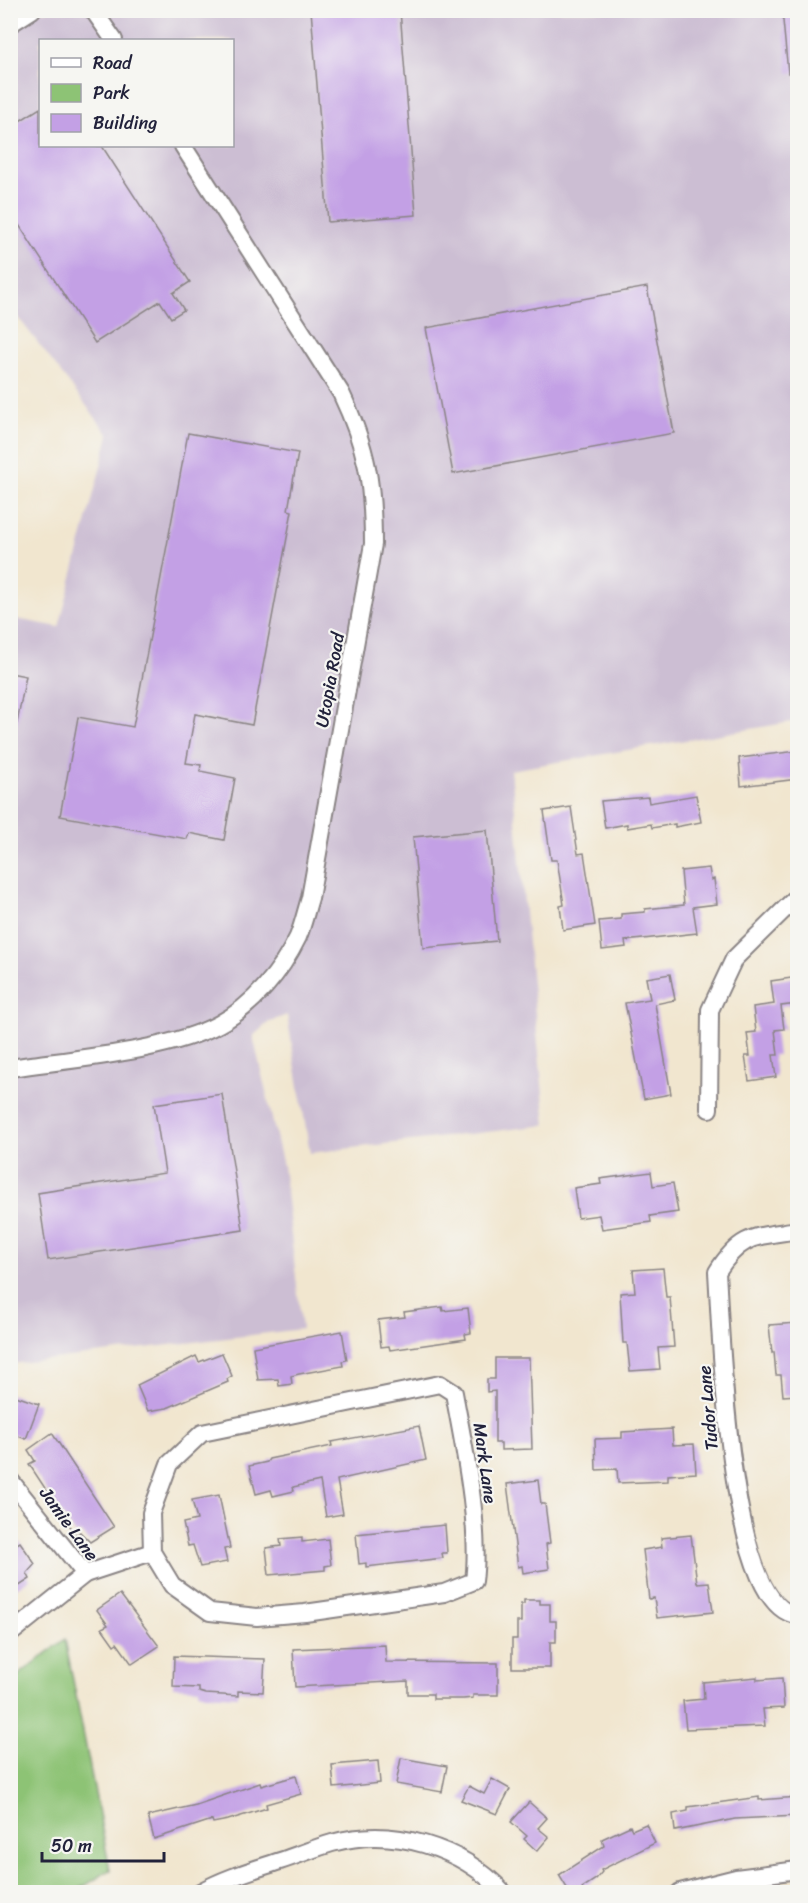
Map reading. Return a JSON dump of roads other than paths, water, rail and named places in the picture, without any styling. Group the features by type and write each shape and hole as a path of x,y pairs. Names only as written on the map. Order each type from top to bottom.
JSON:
{"street":[{"path":"10,24 32,10"},
{"path":"93,10 113,39"},
{"name":"Utopia Road","path":"10,1068 179,1040 220,1024 254,999 282,965 299,935 310,898 373,544 373,501 368,462 355,423 340,393 184,147"},
{"path":"709,1109 710,1010 734,959 798,896"},
{"name":"Tudor Lane","path":"798,1230 750,1238 731,1250 717,1272 735,1494 752,1561 769,1598 794,1615 798,1615"},
{"name":"Mark Lane","path":"440,1384 454,1393 478,1552 474,1581 444,1593 305,1613 257,1617 210,1612 172,1585 152,1552 151,1513 169,1464 202,1433 440,1384"},
{"name":"Jamie Lane","path":"10,1480 85,1574 10,1634"},
{"path":"85,1574 152,1552"},
{"path":"200,1893 218,1882 334,1843 386,1837 440,1848 488,1876 503,1893"},
{"path":"680,1893 736,1878 798,1870"}]}
